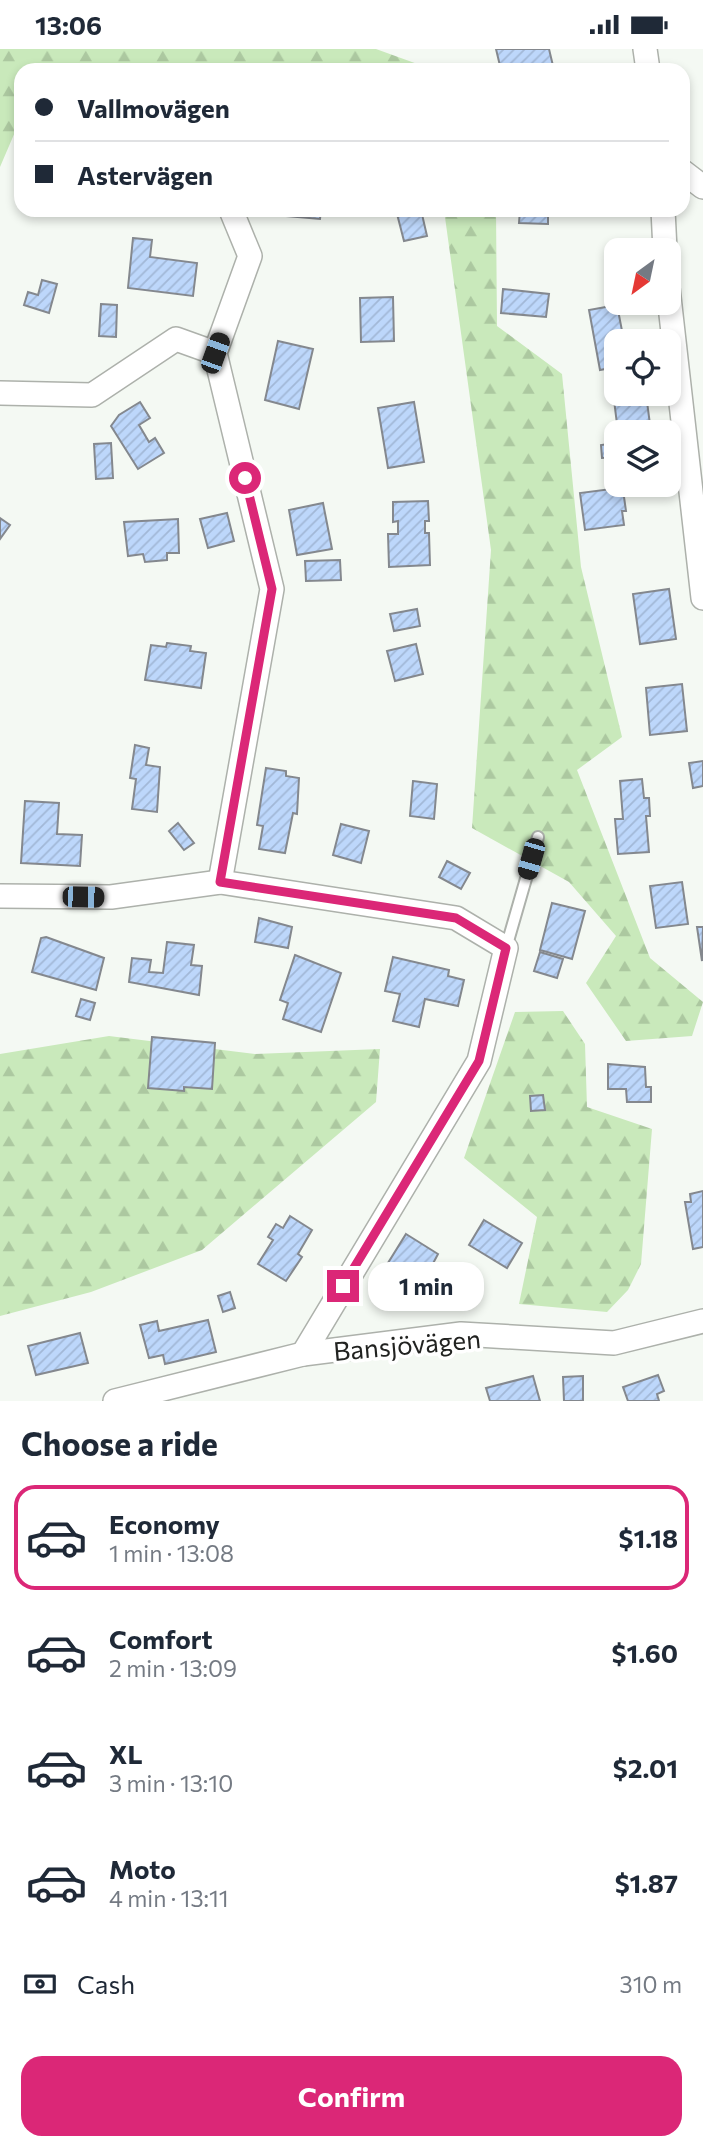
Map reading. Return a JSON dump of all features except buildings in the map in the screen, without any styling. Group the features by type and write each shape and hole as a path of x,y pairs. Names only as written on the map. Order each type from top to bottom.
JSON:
{"street":[{"path":"220,882 272,589 215,353 250,255 234,217"},
{"path":"663,217 664,238"},
{"path":"671,315 703,599"},
{"path":"0,393 92,395 176,339 215,353"},
{"path":"0,896 111,897 220,882 456,918 506,948 479,1061 303,1354"},
{"name":"Bansjövägen","path":"115,1401 303,1354 461,1334 614,1343 703,1321"}],"lane":[{"path":"506,948 537,837"}],"green space":[{"path":"0,49 376,49 415,63 14,63 14,134 0,167"},
{"path":"445,217 496,217 497,326 562,374 581,567 622,737 577,770 650,958 703,1002 692,1036 626,1041 586,983 616,936 569,882 472,828 491,550"},
{"path":"563,1011 585,1044 587,1107 652,1129 641,1264 628,1290 607,1312 519,1304 537,1217 464,1158 515,1012"},
{"path":"109,1036 255,1054 380,1049 376,1102 202,1250 91,1292 0,1316 0,1054"}],"route":[{"path":"245,478 272,589 220,882 456,918 506,948 479,1061 343,1286"}]}
